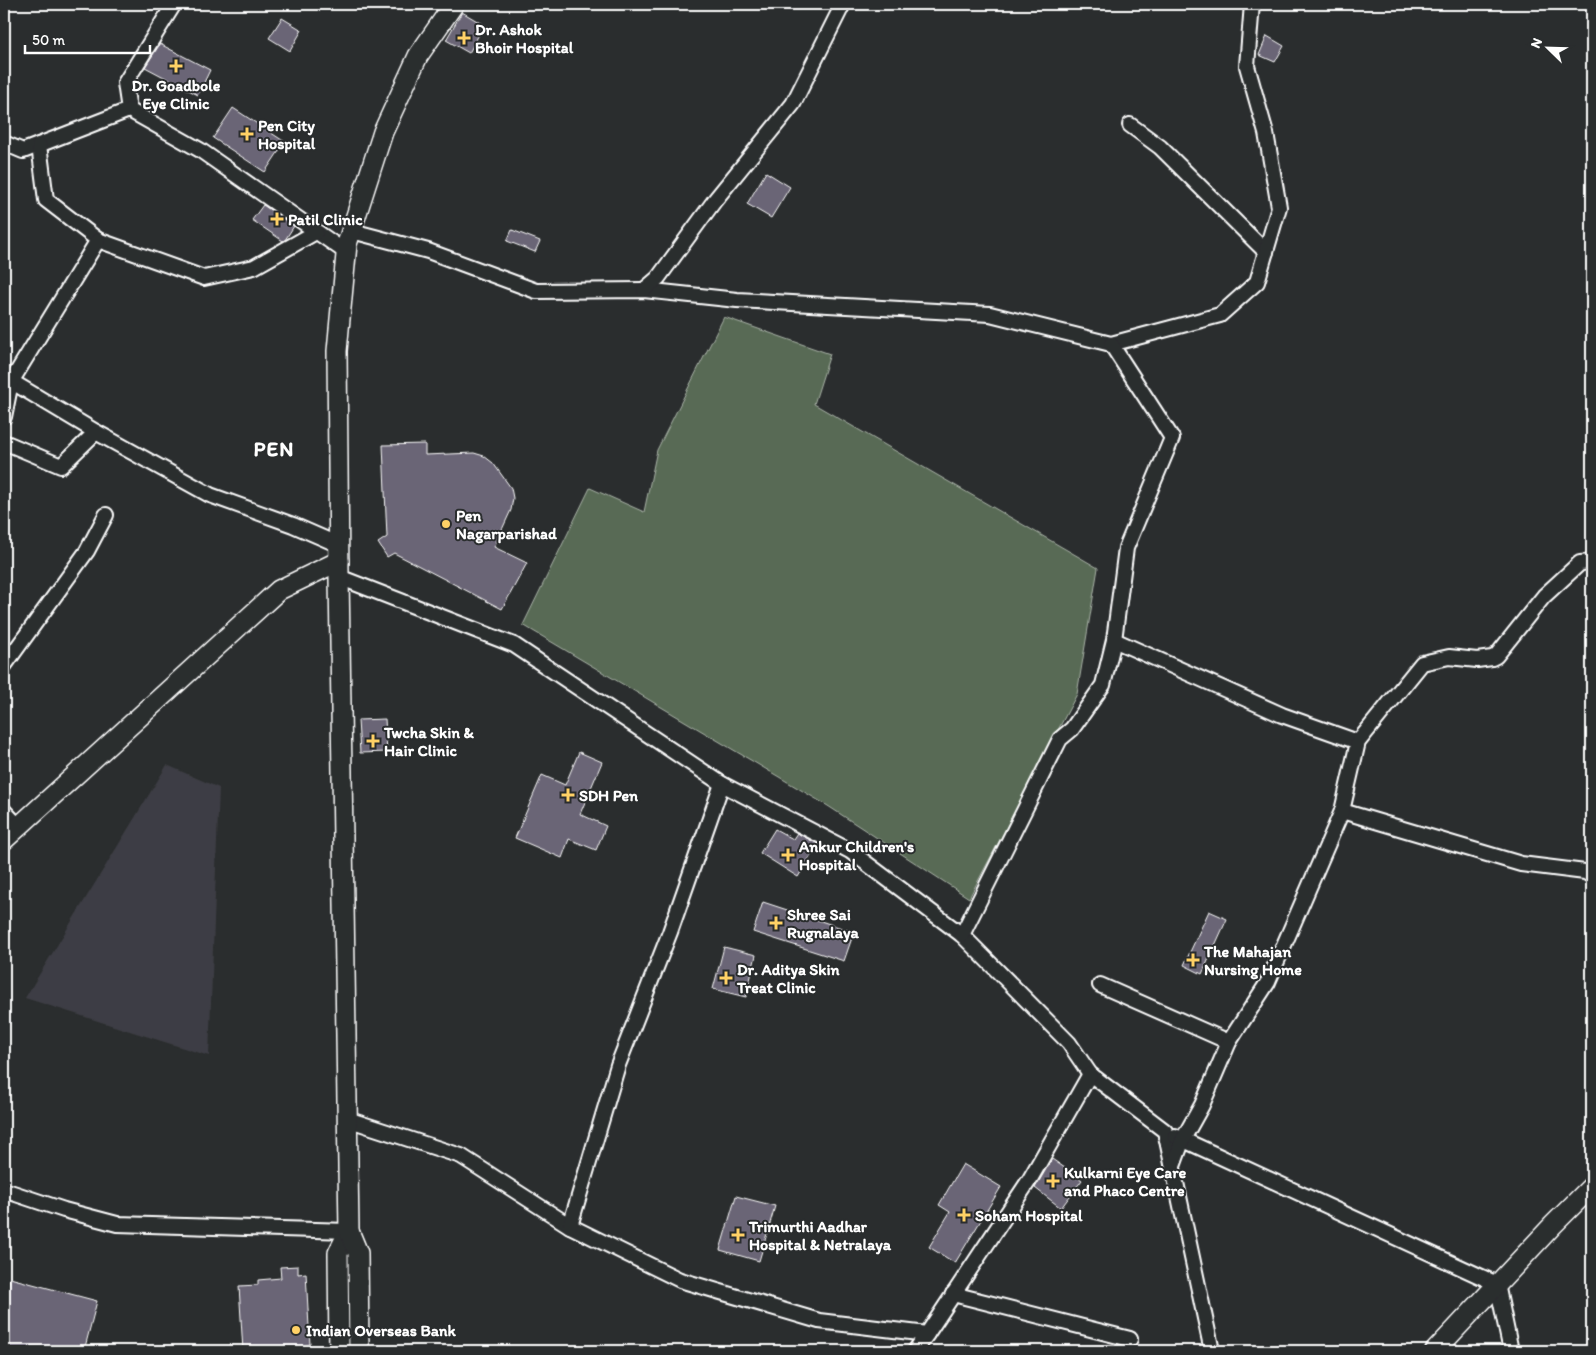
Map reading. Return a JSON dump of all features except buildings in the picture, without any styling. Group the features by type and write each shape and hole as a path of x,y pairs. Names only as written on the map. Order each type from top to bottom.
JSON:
{"main road":[{"path":"359,1351 358,1252 349,1232 337,352 347,253 383,132 418,56 454,4"},
{"path":"4,840 279,590 339,561"},
{"path":"1435,1351 1592,1186"},
{"path":"339,1351 338,1253 349,1232"}],"street":[{"path":"129,110 124,83 174,4"},
{"path":"644,290 658,278 715,200 794,104 843,4"},
{"path":"352,231 428,251 536,292 644,290 737,300 990,314 1111,344 1220,315 1257,282 1279,207 1266,134 1247,66 1252,4"},
{"path":"4,143 23,151 129,110"},
{"path":"129,110 200,150 347,253"},
{"path":"1130,125 1160,147 1266,252"},
{"path":"39,145 46,200 98,240 204,278 254,267 316,232"},
{"path":"4,417 7,380 98,240"},
{"path":"962,935 1060,739 1072,729 1103,685 1114,640 1126,548 1172,438 1111,344"},
{"path":"7,380 210,495 293,525 339,561 514,645 722,784 850,850 962,935 1069,1043 1090,1074 1165,1131 1497,1284 1511,1351"},
{"path":"4,442 61,466 96,432"},
{"path":"4,666 87,552 106,515"},
{"path":"1173,1167 1183,1139 1202,1105 1229,1042 1268,982 1342,811 1358,742 1422,663 1449,657 1477,660 1496,656 1544,596 1580,563 1592,562"},
{"path":"1114,640 1282,715 1358,742"},
{"path":"570,1226 618,1065 670,932 722,784"},
{"path":"4,811 18,826"},
{"path":"1342,811 1521,864 1585,872 1592,876"},
{"path":"1100,984 1229,1042"},
{"path":"915,1351 1030,1179 1090,1074"},
{"path":"348,1119 461,1156 570,1226 680,1280 819,1321 927,1334"},
{"path":"1165,1131 1212,1351"},
{"path":"4,1190 64,1210 116,1224 349,1232"},
{"path":"953,1294 1130,1339"}],"shaded area":[{"path":"167,765 219,788 209,1056 25,998"}],"green space":[{"path":"724,317 830,354 814,404 1098,568 1077,694 969,898 828,806 523,625 590,488 644,512 657,450"}],"place":[{"name":"Dr. Ashok Bhoir Hospital","path":"464,38"},
{"name":"Dr. Goadbole Eye Clinic","path":"176,66"},
{"name":"Pen City Hospital","path":"247,134"},
{"name":"Patil Clinic","path":"277,219"},
{"name":"Pen Nagarparishad","path":"446,524"},
{"name":"Twcha Skin & Hair Clinic","path":"373,741"},
{"name":"SDH Pen","path":"568,795"},
{"name":"Ankur Children's Hospital","path":"788,855"},
{"name":"Shree Sai Rugnalaya","path":"776,923"},
{"name":"The Mahajan Nursing Home","path":"1193,960"},
{"name":"Dr. Aditya Skin Treat Clinic","path":"726,978"},
{"name":"Kulkarni Eye Care and Phaco Centre","path":"1053,1181"},
{"name":"Soham Hospital","path":"964,1215"},
{"name":"Trimurthi Aadhar Hospital & Netralaya","path":"738,1235"},
{"name":"Indian Overseas Bank","path":"296,1330"}],"district":[{"name":"PEN","path":"274,449"}]}
